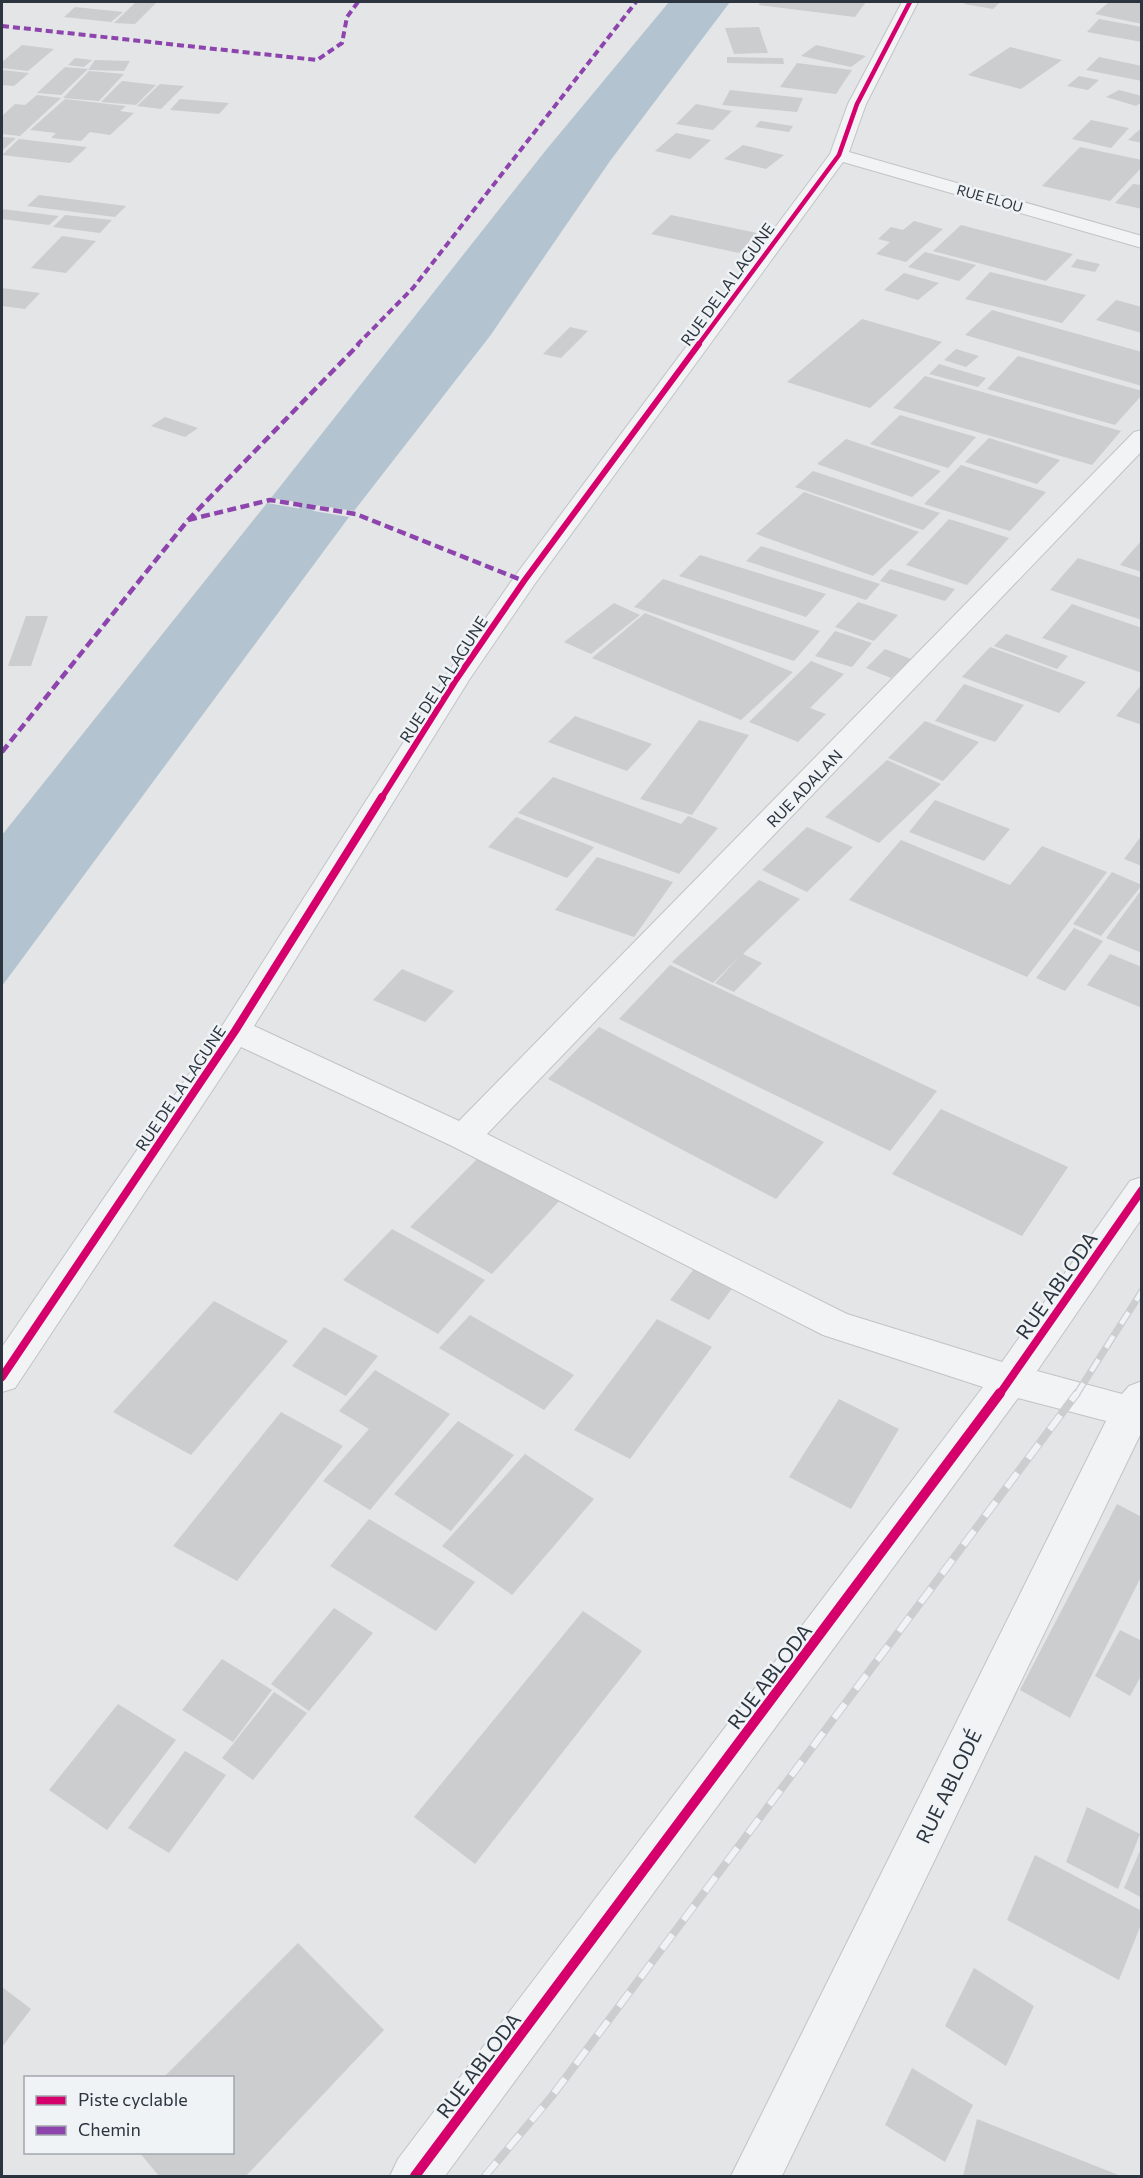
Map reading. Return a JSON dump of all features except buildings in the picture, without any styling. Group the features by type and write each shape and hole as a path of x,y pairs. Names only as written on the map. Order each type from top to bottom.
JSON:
{"street":[{"name":"RUE DE LA LAGUNE","path":"2,1377 235,1031 470,660 524,581 838,155 857,104 910,2"},
{"name":"RUE ELOU","path":"838,155 1142,242"},
{"name":"RUE ADALAN","path":"464,1137 1142,437"},
{"path":"235,1031 464,1137 836,1325 1010,1380 1138,1408"},
{"name":"RUE ABLODA","path":"415,2176 1010,1380 1142,1190"},
{"name":"RUE ABLODÉ","path":"756,2176 1138,1408"}],"water":[{"path":"669,2 730,2 610,161 490,336 354,511 271,498 546,150"},
{"path":"267,503 349,517 2,986 2,835"}],"waterway":[{"path":"289,532 328,481"}],"railway":[{"path":"1076,1395 1142,1291"},
{"path":"485,2176 552,2096 1077,1393"}],"marked path":[{"path":"2,26 317,60 342,43 347,17 358,2"},
{"path":"2,752 188,520 413,288 636,2"},
{"path":"188,520 270,500 356,514 524,581"}],"cycle path":[{"path":"2,1377 235,1031 456,680 524,581 839,155 857,104 910,2"},
{"path":"415,2176 1010,1380 1142,1190"}]}
